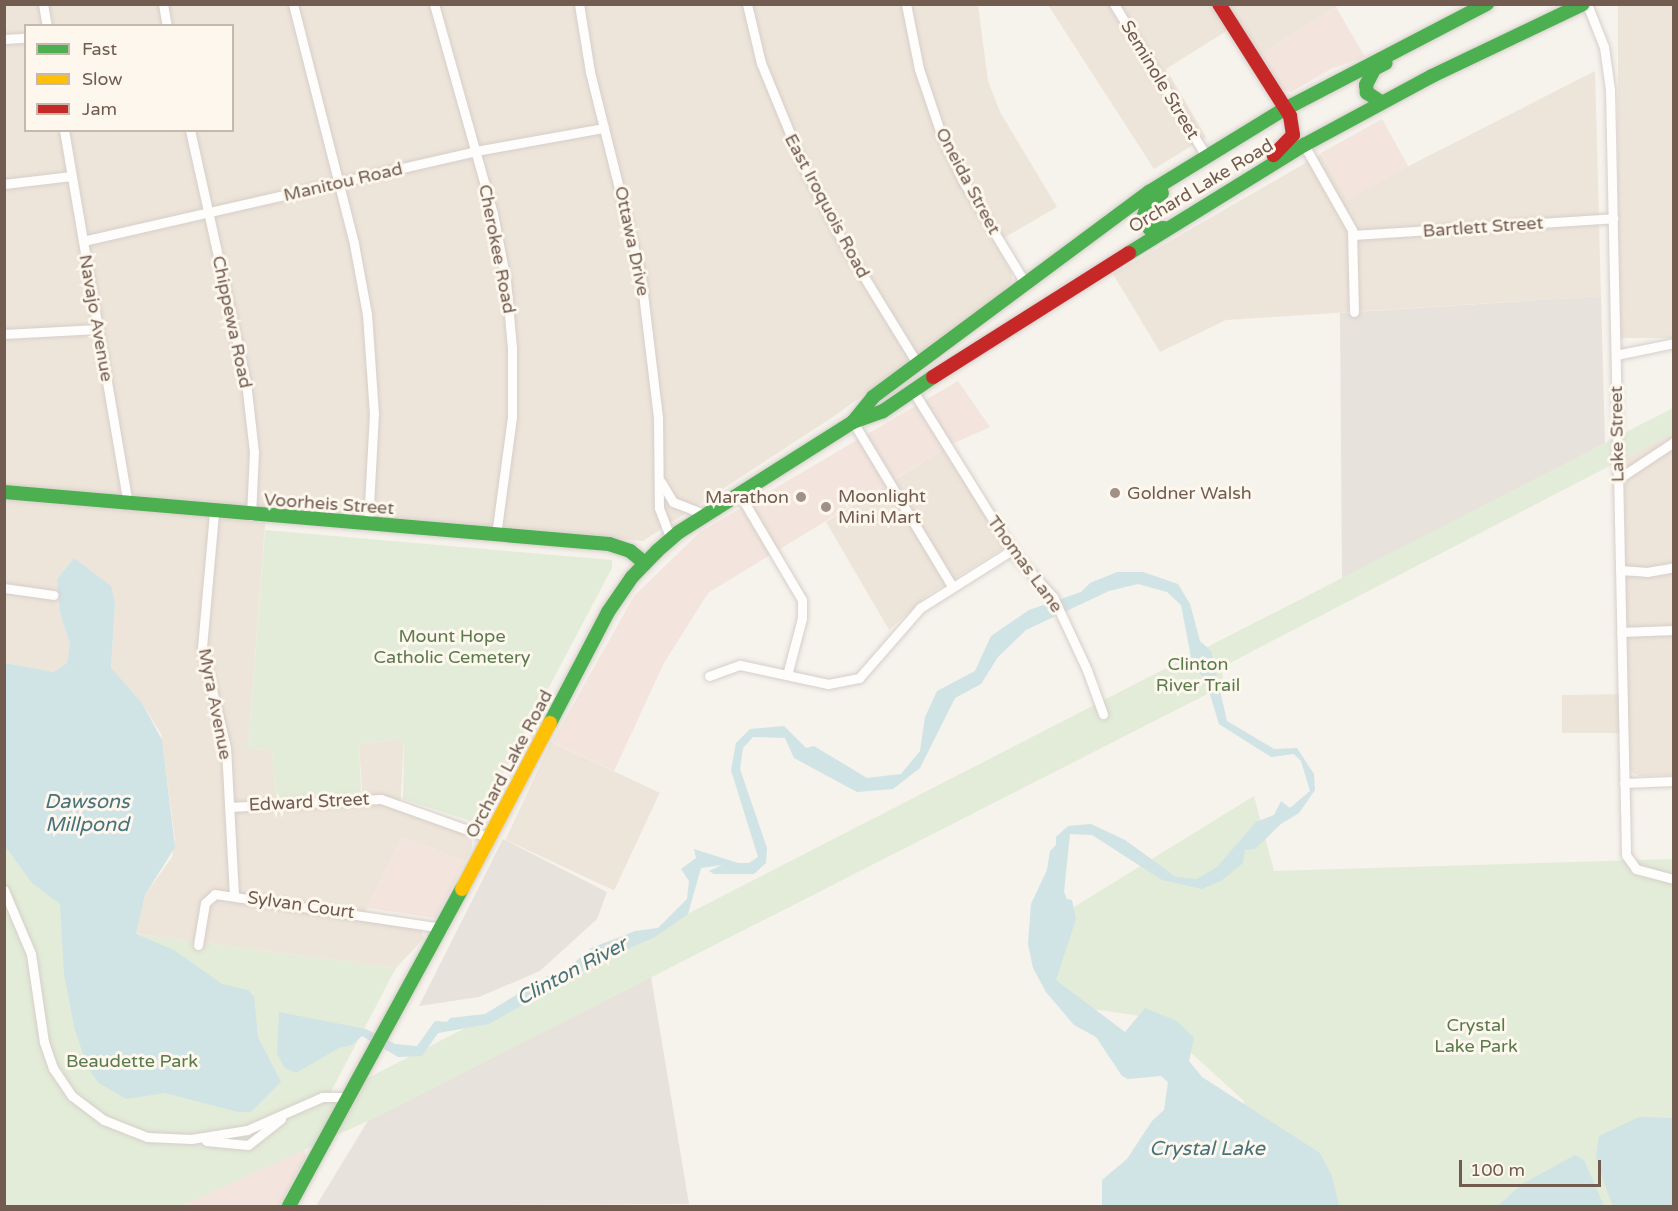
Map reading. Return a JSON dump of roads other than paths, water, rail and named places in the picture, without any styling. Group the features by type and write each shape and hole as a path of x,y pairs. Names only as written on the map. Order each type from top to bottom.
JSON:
{"main road":[{"path":"1190,213 1197,202 1281,151 1293,130 1290,116 1283,110 1219,4"},
{"name":"Orchard Lake Road","path":"289,1206 442,928 608,612 645,563 671,539 707,515 853,422 884,411 997,334 1164,228 1381,102 1585,4"},
{"name":"Orchard Lake Road","path":"853,422 873,397 1124,209 1283,110 1484,6"},
{"path":"1381,102 1367,93 1368,77 1374,69 1472,21 1484,6"},
{"path":"1164,228 1150,230 1145,225 1148,203 1202,168 1206,156"},
{"path":"986,311 997,334"},
{"name":"Voorheis Street","path":"4,492 214,513 609,544 630,551 645,563"}],"street":[{"path":"43,4 46,24"},
{"path":"163,4 167,24"},
{"path":"292,4 363,287 373,365 374,430 368,525"},
{"name":"Cherokee Road","path":"434,4 476,151 502,260 512,348 511,433 496,535"},
{"name":"Ottawa Drive","path":"579,4 604,128 628,213 644,299 661,482 659,508 671,539"},
{"name":"East Iroquois Road","path":"747,4 762,63 804,168 845,246 917,363"},
{"name":"Oneida Street","path":"906,4 919,69 941,134 963,181 1025,283"},
{"name":"Seminole Street","path":"1114,4 1206,156"},
{"name":"Lake Street","path":"1585,4 1609,68 1626,855 1631,866 1674,879"},
{"path":"4,39 24,38"},
{"name":"Manitou Road","path":"83,241 209,214 476,151 604,128"},
{"name":"Navajo Avenue","path":"64,132 128,505"},
{"name":"Chippewa Road","path":"190,132 250,412 252,516"},
{"path":"1304,145 1348,220 1353,235 1354,312"},
{"path":"4,184 72,176"},
{"name":"Bartlett Street","path":"1353,235 1613,218"},
{"path":"4,334 98,329"},
{"path":"1616,355 1674,344"},
{"name":"Thomas Lane","path":"913,391 1012,550 1053,597 1064,617 1103,714"},
{"path":"853,422 952,586"},
{"path":"1618,479 1674,442"},
{"path":"661,482 673,502 707,515"},
{"path":"740,495 802,600 802,618 787,675"},
{"name":"Myra Avenue","path":"214,513 202,651 225,738 234,896"},
{"path":"709,676 740,665 828,684 859,678 911,617 952,586 1012,550"},
{"path":"1620,570 1647,572 1674,567"},
{"path":"4,588 54,595"},
{"path":"1621,632 1674,630"},
{"path":"1624,783 1674,781"},
{"name":"Edward Street","path":"229,807 381,799 490,838"},
{"path":"4,890 28,943 46,1052 63,1086 81,1104 114,1125 147,1137 248,1145 286,1114"},
{"name":"Sylvan Court","path":"198,945 207,899 216,894 442,928"},
{"path":"191,1139 247,1130 327,1096 350,1096"}],"water":[{"name":"Dawsons Millpond","path":"74,558 111,586 115,604 111,668 142,703 162,740 175,847 145,895 136,934 174,950 222,984 248,990 254,997 258,1037 281,1082 251,1112 238,1112 165,1093 126,1099 99,1083 89,1070 75,1031 64,974 60,904 32,883 5,846 5,663 54,672 67,663 70,644 60,613 57,579"},
{"path":"1117,572 1143,572 1178,584 1190,604 1200,641 1211,651 1227,721 1274,749 1297,748 1314,774 1315,790 1299,813 1281,824 1255,849 1245,850 1243,863 1221,881 1202,889 1162,880 1092,835 1070,834 1064,892 1067,899 1072,900 1076,919 1056,980 1125,1032 1145,1008 1177,1021 1194,1038 1189,1061 1202,1077 1320,1153 1332,1176 1339,1206 1102,1206 1102,1180 1127,1159 1152,1121 1164,1110 1168,1082 1161,1076 1128,1079 1122,1076 1096,1037 1074,1025 1046,992 1033,968 1028,944 1031,904 1047,870 1050,851 1056,845 1056,837 1068,826 1091,824 1125,840 1176,877 1197,879 1217,867 1256,822 1274,815 1281,801 1290,808 1310,791 1301,761 1294,754 1271,757 1219,724 1208,688 1191,657 1181,605 1167,592 1138,584 1109,591 1026,630 998,657 981,684 955,698 920,768 893,789 857,792 794,758 785,738 753,737 743,748 740,769 767,848 766,863 754,874 714,874 709,871 722,865 701,868 688,914 655,937 600,961 489,1024 438,1033 422,1056 398,1057 362,1036 352,1045 339,1048 296,1073 285,1068 277,1054 279,1012 366,1029 395,1044 417,1046 435,1021 447,1022 450,1018 485,1014 547,976 565,971 591,948 635,931 658,928 687,899 689,881 681,869 696,858 694,849 738,863 749,863 758,857 731,770 736,743 750,729 784,726 806,748 814,746 867,778 901,774 920,751 925,717 937,691 975,671 991,636 1029,610 1081,592 1090,583"},
{"path":"1639,1117 1673,1118 1673,1206 1613,1206 1607,1191 1596,1157 1599,1136"},
{"path":"1575,1155 1584,1160 1604,1206 1498,1206 1522,1184"}],"place":[{"name":"Goldner Walsh","path":"1115,493"},
{"name":"Marathon","path":"801,497"},
{"name":"Moonlight Mini Mart","path":"826,507"}],"park label":[{"name":"Mount Hope Catholic Cemetery","path":"452,647"},
{"name":"Clinton River Trail","path":"1198,675"},
{"name":"Crystal Lake Park","path":"1476,1036"},
{"name":"Beaudette Park","path":"132,1061"}],"water label":[{"name":"Clinton River","path":"572,972"},
{"name":"Crystal Lake","path":"1207,1149"}]}
